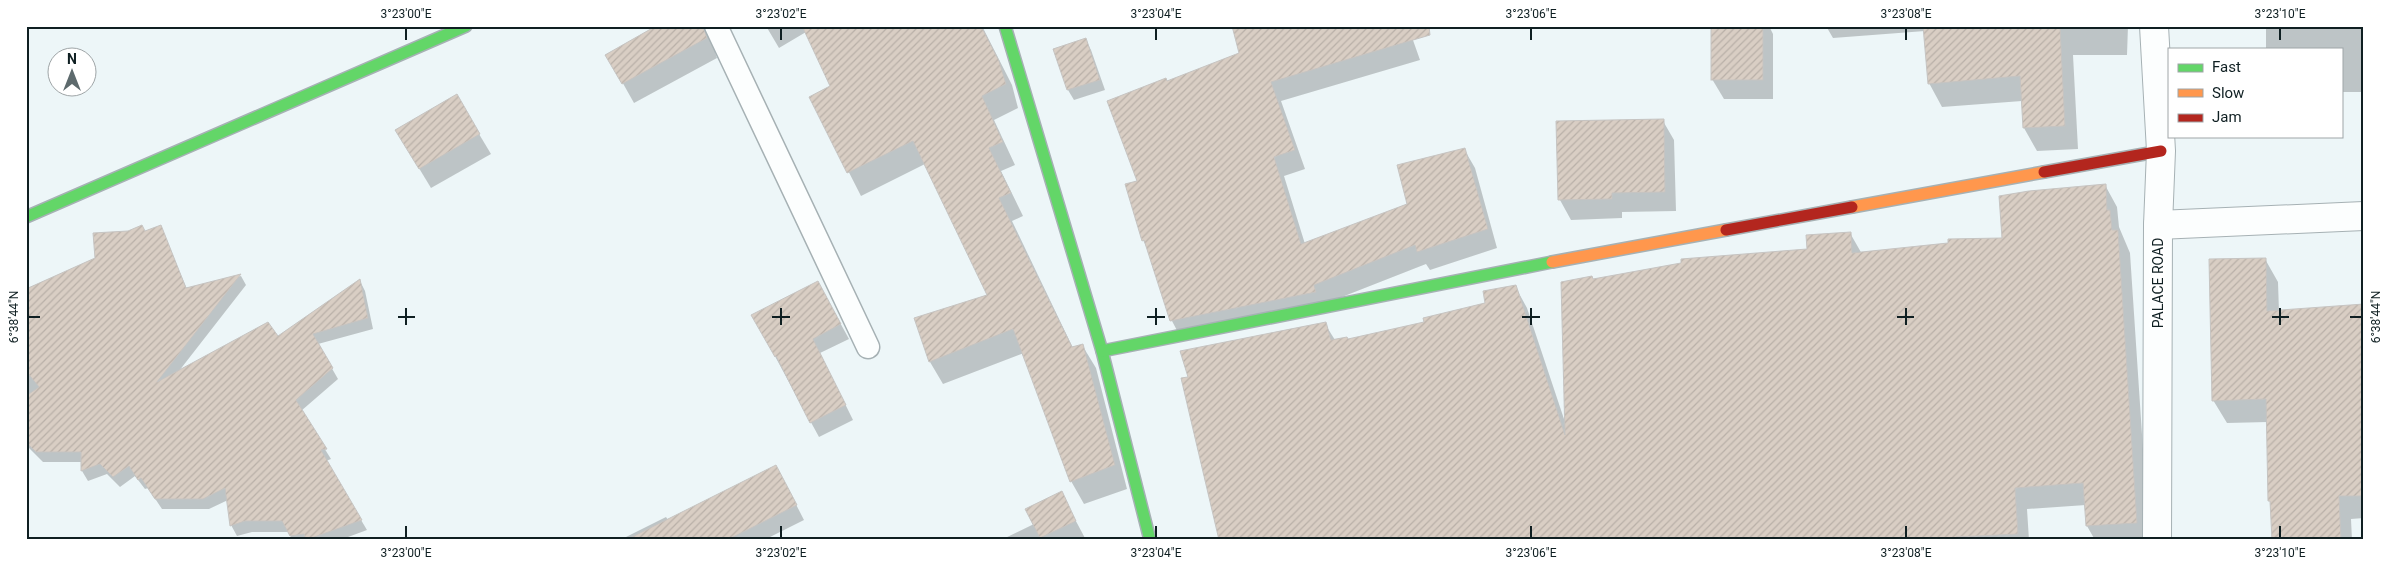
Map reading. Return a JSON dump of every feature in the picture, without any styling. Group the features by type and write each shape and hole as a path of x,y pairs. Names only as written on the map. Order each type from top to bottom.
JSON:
{"street":[{"path":"26,217 466,26"},
{"path":"1005,26 1102,351 1150,540"},
{"name":"PALACE ROAD","path":"2154,26 2161,151 2158,225 2157,540"},
{"path":"1102,351 1488,274 2161,151"},
{"path":"2158,225 2364,216"}],"lane":[{"path":"716,26 868,347"}],"building":[{"path":"656,26 703,26 707,38 622,84 605,55"},
{"path":"802,26 981,26 999,61 1006,84 982,96 1003,142 989,148 1011,193 999,198 1072,347 1083,344 1115,465 1070,482 1013,329 929,362 914,318 987,295 913,141 847,173 809,97 830,86"},
{"path":"1232,26 1429,26 1430,35 1271,82 1295,150 1274,157 1301,244 1407,204 1397,165 1465,148 1488,229 1417,252 1415,245 1314,285 1316,292 1170,321 1144,240 1142,241 1125,184 1137,181 1107,101 1166,78 1167,81 1239,53"},
{"path":"1711,26 1763,26 1763,80 1711,80"},
{"path":"1923,26 2060,26 2065,126 2023,128 2020,76 1928,84"},
{"path":"1086,38 1100,80 1067,90 1053,49"},
{"path":"457,94 480,134 419,169 395,130"},
{"path":"1664,119 1665,192 1612,193 1612,199 1558,200 1556,121"},
{"path":"2106,184 2107,210 2110,210 2112,230 2118,230 2137,523 2086,526 2083,483 2015,488 2018,534 1956,537 1956,540 1219,540 1181,378 1188,377 1180,351 1326,322 1331,340 1347,337 1348,339 1424,322 1423,318 1485,303 1483,291 1516,285 1565,435 1561,282 1592,276 1593,279 1681,263 1681,259 1807,249 1806,235 1851,232 1852,253 1948,243 1948,239 2002,238 1999,196 2029,191"},
{"path":"142,225 145,231 161,225 186,288 241,274 157,382 268,322 278,336 360,279 368,318 313,334 333,368 296,400 327,449 321,450 362,520 306,540 304,534 290,536 282,521 245,521 230,526 225,488 203,499 155,499 141,478 138,480 129,466 113,477 100,464 81,471 81,452 36,452 26,442 26,396 39,387 26,371 26,289 95,258 93,233 128,231"},
{"path":"2266,258 2267,311 2364,304 2364,496 2339,496 2341,540 2272,540 2270,501 2268,501 2266,399 2212,401 2209,259"},
{"path":"818,281 841,324 813,339 846,405 810,423 776,356 751,315"},
{"path":"776,465 797,505 727,540 626,540"},
{"path":"1062,491 1076,521 1040,538 1025,509"}],"traffic: fast":[{"path":"26,217 466,26"},
{"path":"1005,26 1102,351 1150,540"},
{"path":"1102,351 1552,262"}],"traffic: slow":[{"path":"1852,207 2044,172"},
{"path":"1552,262 1726,230"}],"traffic: jam":[{"path":"2044,172 2161,151"},
{"path":"1726,230 1852,207"}]}
